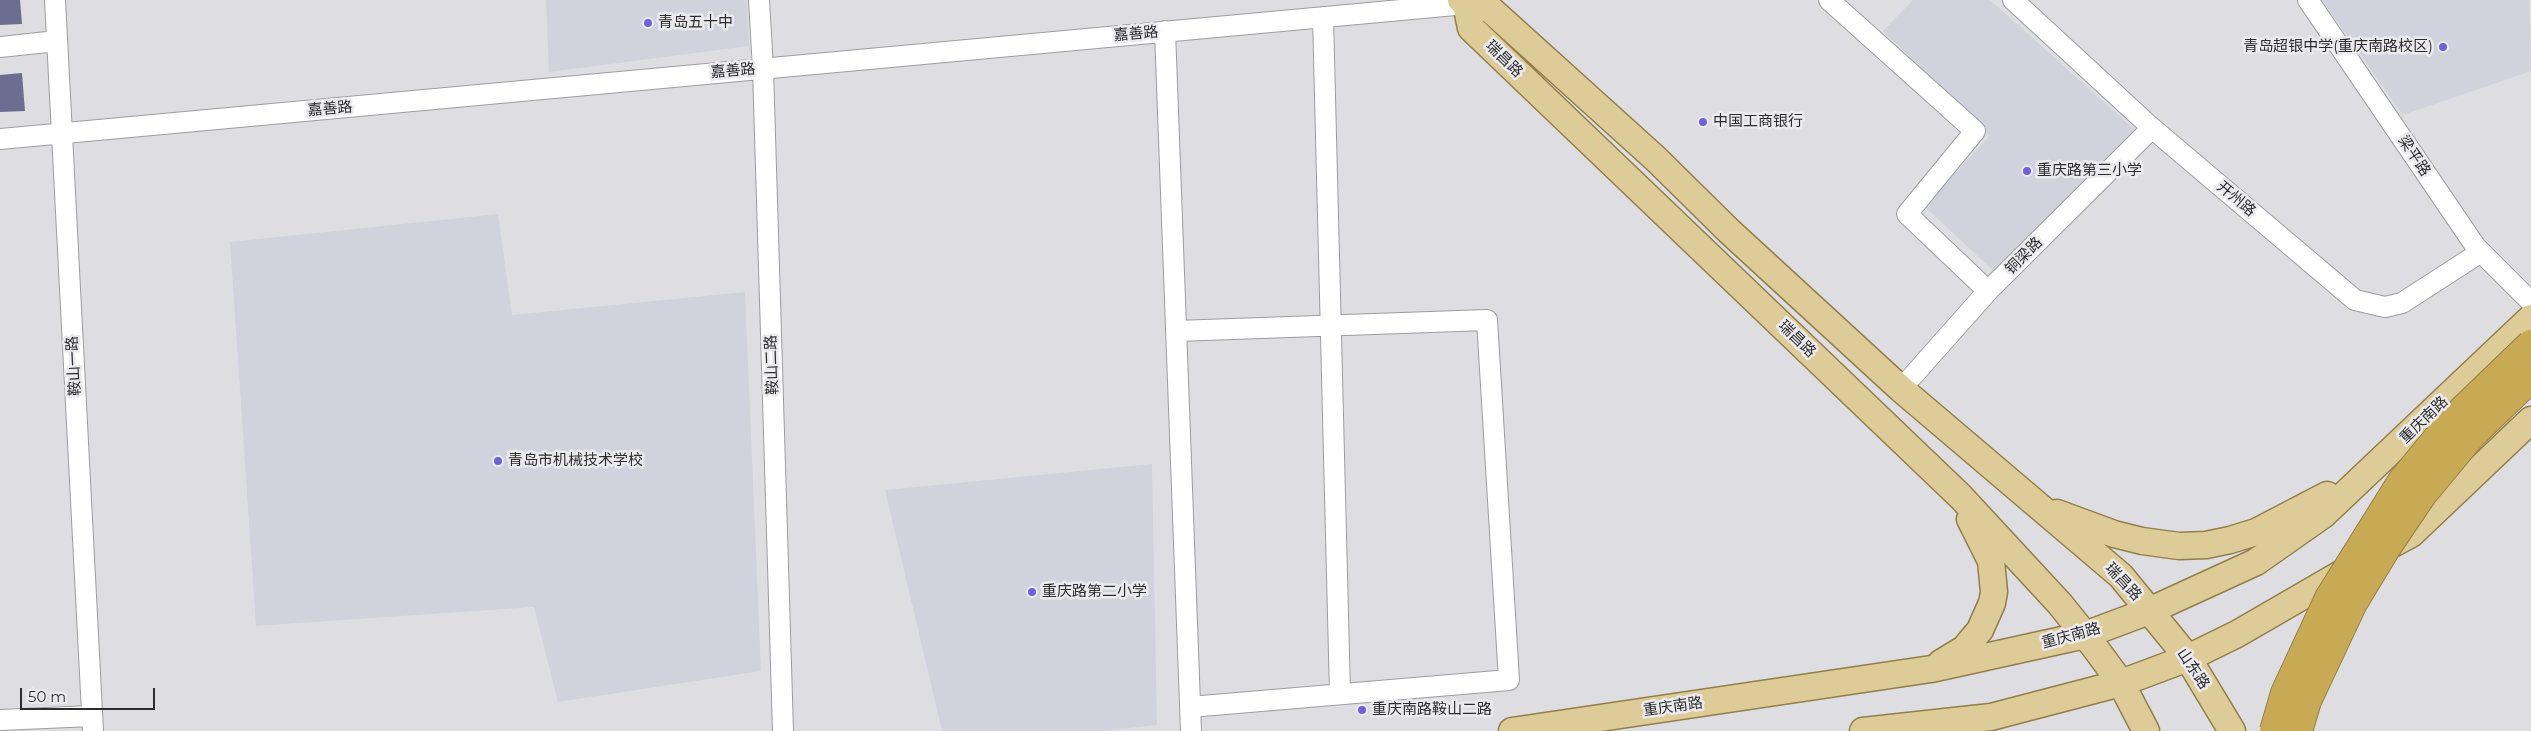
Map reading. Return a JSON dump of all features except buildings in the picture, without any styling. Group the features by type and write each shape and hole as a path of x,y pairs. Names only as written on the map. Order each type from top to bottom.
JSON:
{"highway":[{"path":"2274,731 2284,693 2329,598 2397,488 2454,418 2531,344"},
{"path":"2298,731 2307,701 2352,603 2387,547 2422,495 2471,436 2531,378"}],"main road":[{"name":"瑞昌路","path":"2121,683 2060,604 1961,497 1472,28 1466,2 1490,9 1656,159 1729,232 1901,389 2121,576 2149,611"},
{"name":"重庆南路","path":"1512,731 1931,669 2085,635 2149,611 2256,562 2322,515 2366,476 2531,318"},
{"path":"2289,731 2298,684 2309,658 2330,620 2349,594 2531,420"},
{"path":"2042,507 2114,534 2142,541 2179,546 2206,545 2256,532 2366,476"},
{"path":"1931,669 1964,649 1980,630 1993,597 1991,561 1972,526 1961,497"},
{"path":"1863,731 1991,717 2121,683 2188,658 2237,634 2411,534"},
{"name":"山东路","path":"2149,611 2188,658 2232,731"},
{"path":"2121,683 2146,731"}],"street":[{"name":"鞍山一路","path":"55,0 92,724"},
{"name":"鞍山二路","path":"759,0 764,69 784,731"},
{"path":"1829,0 1975,131 1907,214 1988,291"},
{"name":"开州路","path":"2013,0 2152,128 2355,300 2386,307 2402,303 2481,252"},
{"name":"梁平路","path":"2308,0 2481,252 2531,302"},
{"name":"嘉善路","path":"0,139 1323,17 1466,2"},
{"path":"1323,17 1340,694"},
{"path":"1165,31 1191,731"},
{"path":"0,47 57,41"},
{"name":"铜梁路","path":"1901,389 1988,291 2152,128"},
{"path":"1176,331 1487,320 1509,680 1190,707"},
{"path":"0,720 92,724"}],"shaded area":[{"name":"青岛五十中","path":"546,0 747,0 749,46 549,72"},
{"name":"重庆路第三小学","path":"1913,0 1990,0 2135,130 1999,276 1924,206 1990,136 1883,31"},
{"name":"青岛超银中学(重庆南路校区)","path":"2322,0 2529,0 2531,71 2403,115"},
{"name":"青岛市机械技术学校","path":"498,214 512,315 745,292 761,671 558,702 534,607 256,626 230,242"},
{"name":"重庆路第二小学","path":"1152,464 1157,725 1102,731 942,731 885,490"}],"place":[{"name":"青岛五十中","path":"648,23"},
{"name":"青岛超银中学(重庆南路校区)","path":"2443,47"},
{"name":"中国工商银行","path":"1703,122"},
{"name":"重庆路第三小学","path":"2027,171"},
{"name":"青岛市机械技术学校","path":"498,461"},
{"name":"重庆路第二小学","path":"1032,592"},
{"name":"重庆南路鞍山二路","path":"1362,710"}]}
